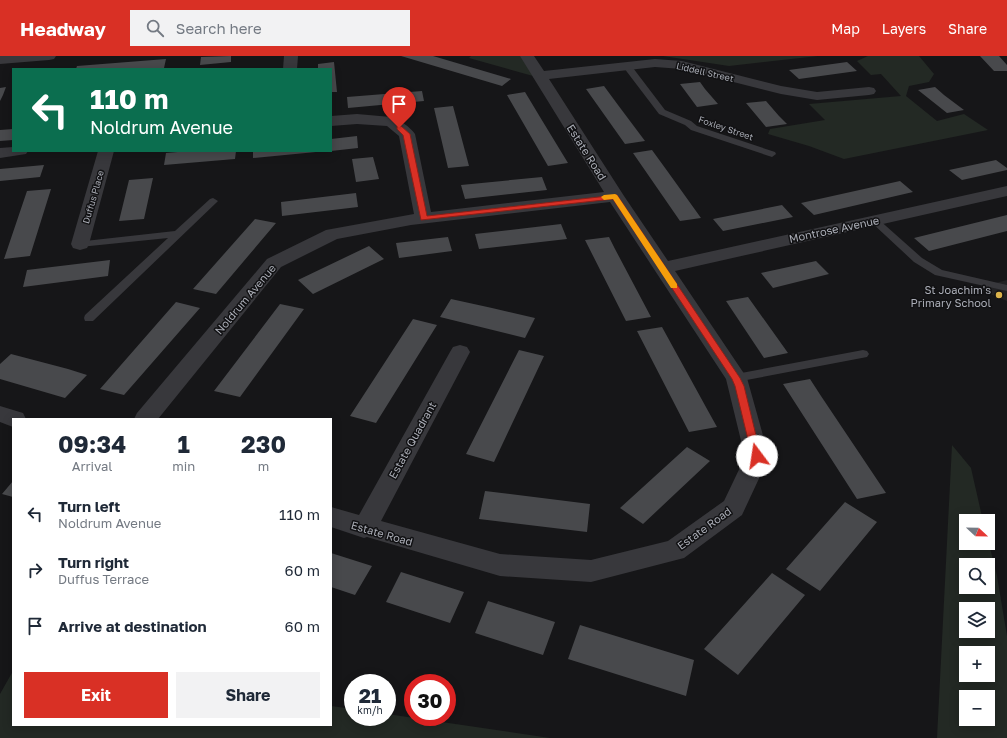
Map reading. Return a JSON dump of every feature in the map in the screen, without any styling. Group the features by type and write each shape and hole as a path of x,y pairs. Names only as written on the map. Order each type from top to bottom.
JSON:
{"street":[{"path":"0,60 49,56"},
{"path":"290,68 291,56"},
{"name":"Estate Road","path":"332,518 500,565 591,571 675,550 733,508 757,456 736,378 615,196 527,56"},
{"name":"Liddell Street","path":"539,76 655,63 682,65 781,90 817,96 869,90"},
{"path":"332,121 357,119 391,122 406,134 424,219"},
{"path":"0,153 12,152"},
{"name":"Duffus Place","path":"80,244 106,152"},
{"name":"Montrose Avenue","path":"662,268 1007,191"},
{"name":"Noldrum Avenue","path":"146,418 274,263 332,234 424,219 615,196"},
{"name":"Estate Quadrant","path":"364,528 460,352"},
{"path":"0,414 12,418"}],"lane":[{"name":"Foxley Street","path":"627,66 662,112 688,123 694,128 772,154"},
{"path":"90,318 213,200"},
{"path":"874,220 918,260 939,273 1007,288"},
{"path":"80,244 178,234"},
{"path":"736,378 863,354"}],"shaded area":[{"path":"471,56 521,56 533,76 469,58"},
{"path":"663,56 818,56 729,66"},
{"path":"868,56 919,56 934,74 929,82 909,86 906,96 937,121 964,114 988,130 844,159 809,146 768,134 770,129 825,120 809,104 901,96 881,74 871,75 857,61"},
{"name":"St Joachim's Primary School","path":"1007,280 1007,301 976,288"},
{"path":"952,445 971,468 981,514 959,514 959,550 990,550 992,558 959,558 959,594 995,594 995,568 1007,636 1007,738 937,738"},
{"path":"12,673 12,726 332,726 332,706 344,708 344,726 396,726 396,715 404,717 404,726 456,726 456,724 550,738 0,738 0,694"}],"building":[{"path":"231,56 231,62 200,65 201,57"},
{"path":"401,56 433,56 511,79 502,86"},
{"path":"980,56 999,56 1007,65 1007,71 994,71"},
{"path":"166,59 164,68 76,68 77,66"},
{"path":"334,62 337,92 332,92 332,68 318,68 318,64"},
{"path":"847,62 857,71 799,79 789,70"},
{"path":"700,82 718,104 697,107 680,84"},
{"path":"604,86 645,141 625,144 586,89"},
{"path":"6,87 3,95 0,101 0,88"},
{"path":"935,87 964,110 947,113 918,90"},
{"path":"422,91 424,101 348,108 347,97"},
{"path":"525,92 568,163 548,166 507,95"},
{"path":"766,101 787,124 766,127 746,103"},
{"path":"453,106 469,166 448,168 434,108"},
{"path":"12,129 12,140 0,141 0,130"},
{"path":"357,136 358,148 332,151 332,139"},
{"path":"652,150 701,218 680,221 633,153"},
{"path":"236,152 235,159 164,165 166,153"},
{"path":"253,152 316,152 253,158"},
{"path":"373,157 379,179 356,182 352,159"},
{"path":"996,160 1007,168 1007,170 962,180 949,170"},
{"path":"44,165 40,177 0,181 0,169"},
{"path":"542,177 547,190 465,199 461,185"},
{"path":"153,178 144,219 119,221 129,180"},
{"path":"900,181 913,192 814,215 801,203"},
{"path":"51,189 30,256 4,259 27,191"},
{"path":"356,193 358,207 282,216 281,202"},
{"path":"782,205 793,217 723,231 713,219"},
{"path":"1007,215 1007,231 929,251 914,238"},
{"path":"255,219 276,223 216,294 193,289"},
{"path":"561,224 567,239 479,249 475,234"},
{"path":"448,237 452,251 399,258 396,243"},
{"path":"609,237 651,317 626,321 585,240"},
{"path":"369,246 384,259 313,294 298,280"},
{"path":"110,260 108,276 23,287 27,270"},
{"path":"816,261 829,274 773,288 761,273"},
{"path":"748,297 788,353 764,358 726,301"},
{"path":"451,299 535,318 525,338 440,317"},
{"path":"176,302 200,308 124,395 100,389"},
{"path":"280,304 304,309 240,397 214,391"},
{"path":"413,319 437,325 376,423 350,416"},
{"path":"662,327 717,427 689,432 637,331"},
{"path":"519,350 544,356 494,462 466,454"},
{"path":"11,354 87,375 65,398 0,379 0,364"},
{"path":"810,379 886,493 857,499 783,384"},
{"path":"687,447 710,461 643,524 620,508"},
{"path":"12,482 12,497 2,494"},
{"path":"485,491 590,504 587,532 479,519"},
{"path":"845,502 877,522 820,591 786,569"},
{"path":"332,553 372,566 355,595 332,587"},
{"path":"401,572 464,592 450,623 386,602"},
{"path":"772,573 805,595 738,675 704,649"},
{"path":"488,601 555,622 543,655 475,633"},
{"path":"580,625 694,660 686,696 568,659"}],"slow traffic":[{"path":"604,197 615,196 674,286"}],"place":[{"name":"St Joachim's Primary School","path":"999,295"}],"route":[{"path":"399,128 406,134 424,219 615,196 736,378 757,456"}]}
